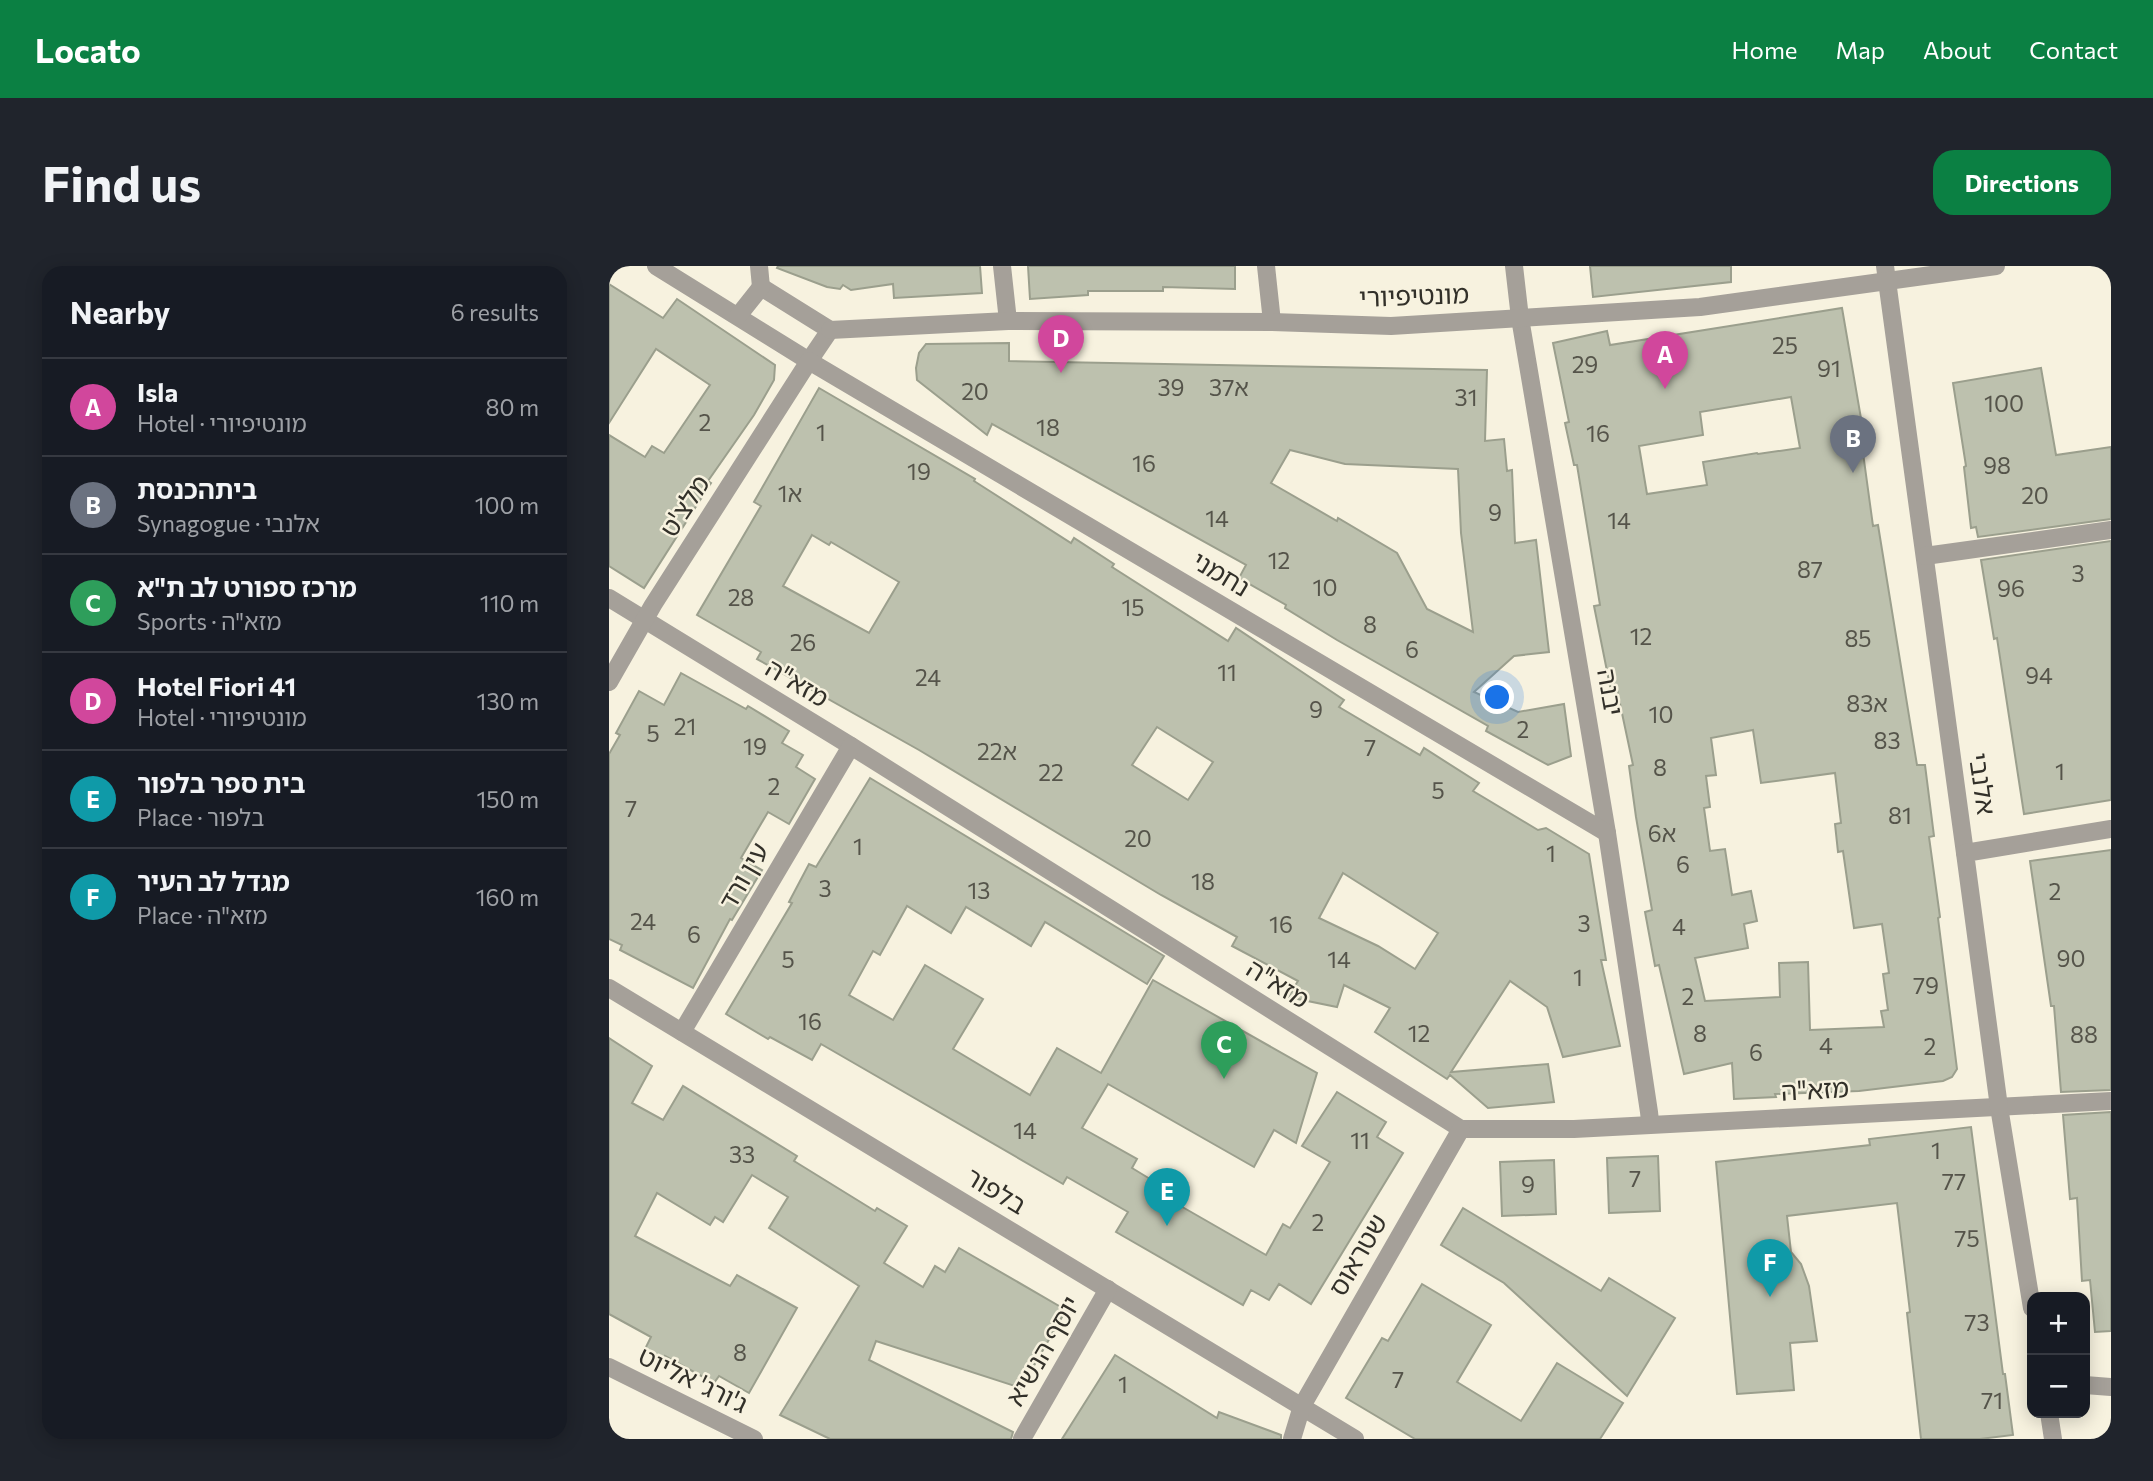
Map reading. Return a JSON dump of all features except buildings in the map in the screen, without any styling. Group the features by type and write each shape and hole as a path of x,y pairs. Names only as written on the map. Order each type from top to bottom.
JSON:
{"street":[{"path":"656,266 738,316 761,287 759,266"},
{"path":"1002,266 1008,321"},
{"path":"1266,266 1272,322"},
{"name":"יבנה","path":"1514,266 1520,318 1607,833 1649,1111 1650,1121 1646,1125"},
{"name":"מונטיפיורי","path":"829,330 1008,321 1272,322 1391,326 1700,307 1886,274 1996,266"},
{"name":"אלנבי","path":"1886,274 1999,1107 2029,1292"},
{"path":"761,287 829,330"},
{"name":"נחמני","path":"738,316 809,361 1607,833"},
{"name":"מלצ'ט","path":"609,682 643,620 829,330"},
{"path":"1925,556 2111,530"},
{"name":"מזא\"ה","path":"609,598 851,746 1461,1129 1574,1129 2111,1101"},
{"name":"עין ורד","path":"682,1032 851,746"},
{"path":"1965,853 2111,830"},
{"name":"בלפור","path":"609,988 1355,1439"},
{"name":"שטראוס","path":"1292,1439 1302,1406 1461,1129"},
{"name":"יוסף הנשיא","path":"1023,1439 1108,1289"},
{"name":"ג'ורג' אליוט","path":"609,1367 754,1439"},
{"path":"2090,1386 2111,1388"},
{"path":"2050,1418 2053,1439"}],"place":[{"name":"Hotel Fiori 41","path":"1061,373"},
{"name":"Isla","path":"1665,389"},
{"name":"ביתהכנסת","path":"1853,473"},
{"name":"מרכז ספורט לב ת\"א","path":"1224,1079"},
{"name":"בית ספר בלפור","path":"1167,1226"},
{"name":"מגדל לב העיר","path":"1770,1297"}]}
